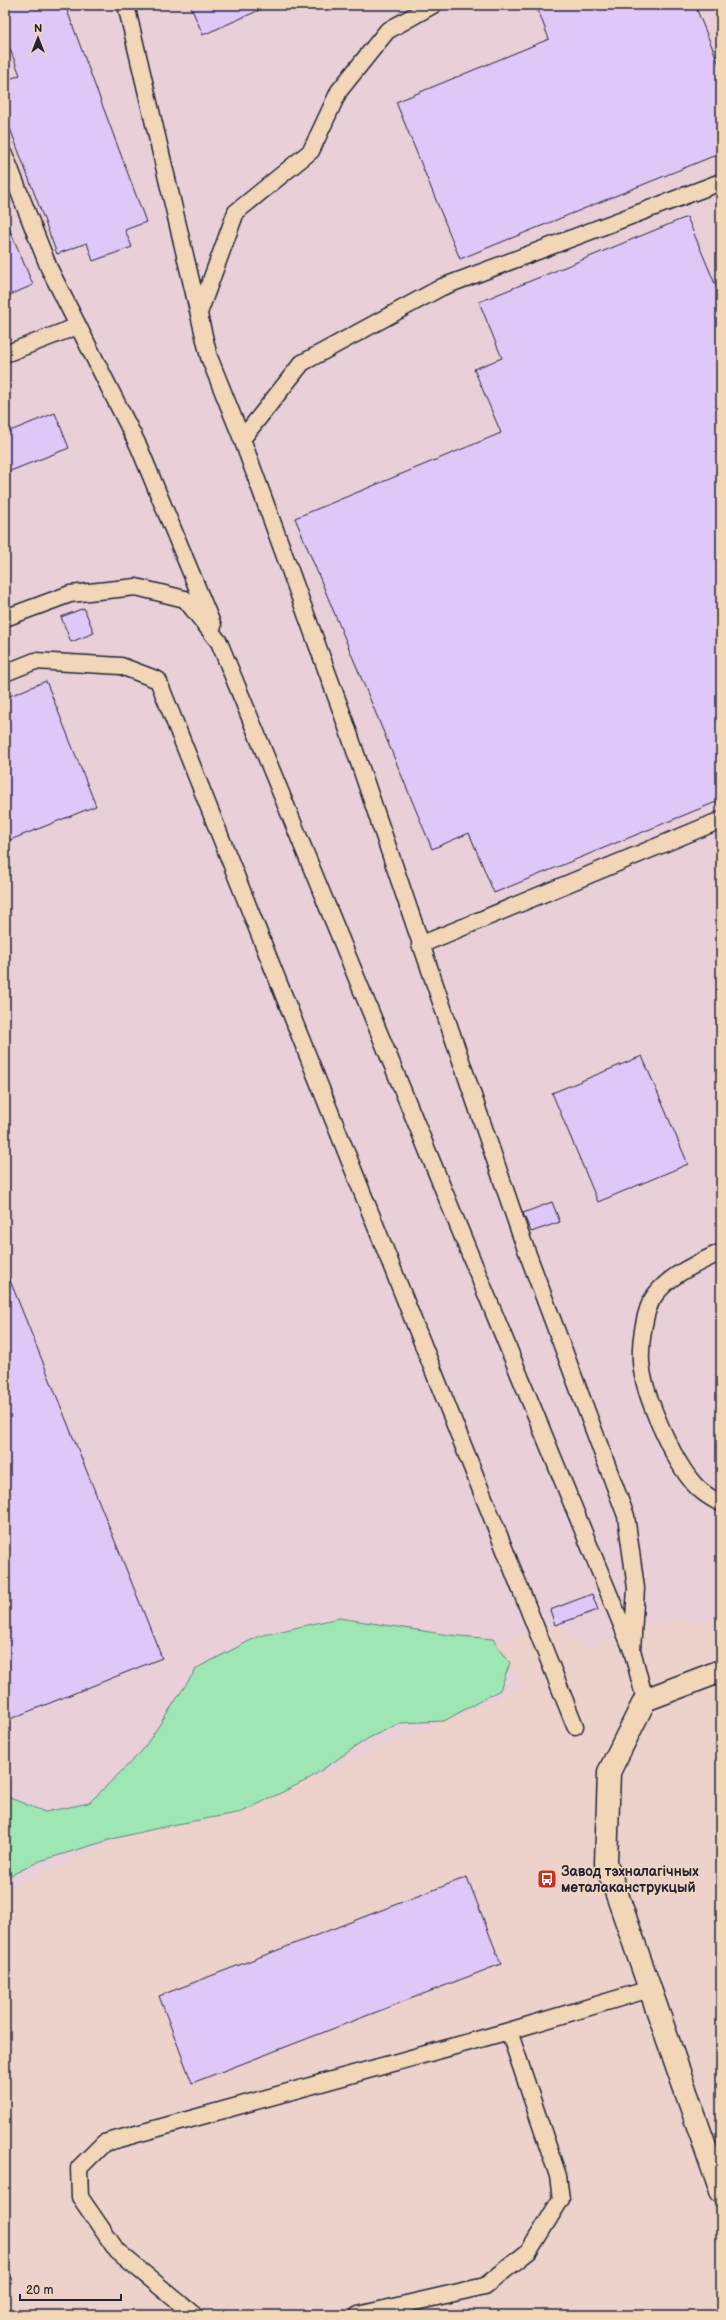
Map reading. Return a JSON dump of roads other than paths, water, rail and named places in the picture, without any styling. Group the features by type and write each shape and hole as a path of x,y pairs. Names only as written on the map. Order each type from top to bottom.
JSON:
{"street":[{"path":"721,1671 645,1700 609,1772 606,1863 721,2192"}],"lane":[{"path":"126,5 210,358 242,439 341,710 420,945 521,1236 626,1516 636,1588 632,1650"},
{"path":"199,313 236,212 311,152 339,91 388,31 433,5"},
{"path":"5,156 49,268 138,447 219,642 632,1650 645,1700"},
{"path":"242,439 302,363 442,287 721,182"},
{"path":"5,354 78,326"},
{"path":"5,618 70,594 136,587 185,599 219,642"},
{"path":"5,673 36,661 121,666 158,680 575,1726"},
{"path":"420,945 721,820"},
{"path":"721,1252 684,1270 655,1295 644,1321 641,1363 648,1395 676,1460 694,1485 721,1503"},
{"path":"194,2315 117,2251 80,2197 79,2168 104,2143 510,2031 650,1990"},
{"path":"358,2315 485,2286 529,2251 561,2199 558,2176 510,2031"}],"place":[{"name":"Завод тэхналагічных металаканструкцый","path":"547,1879"}]}
